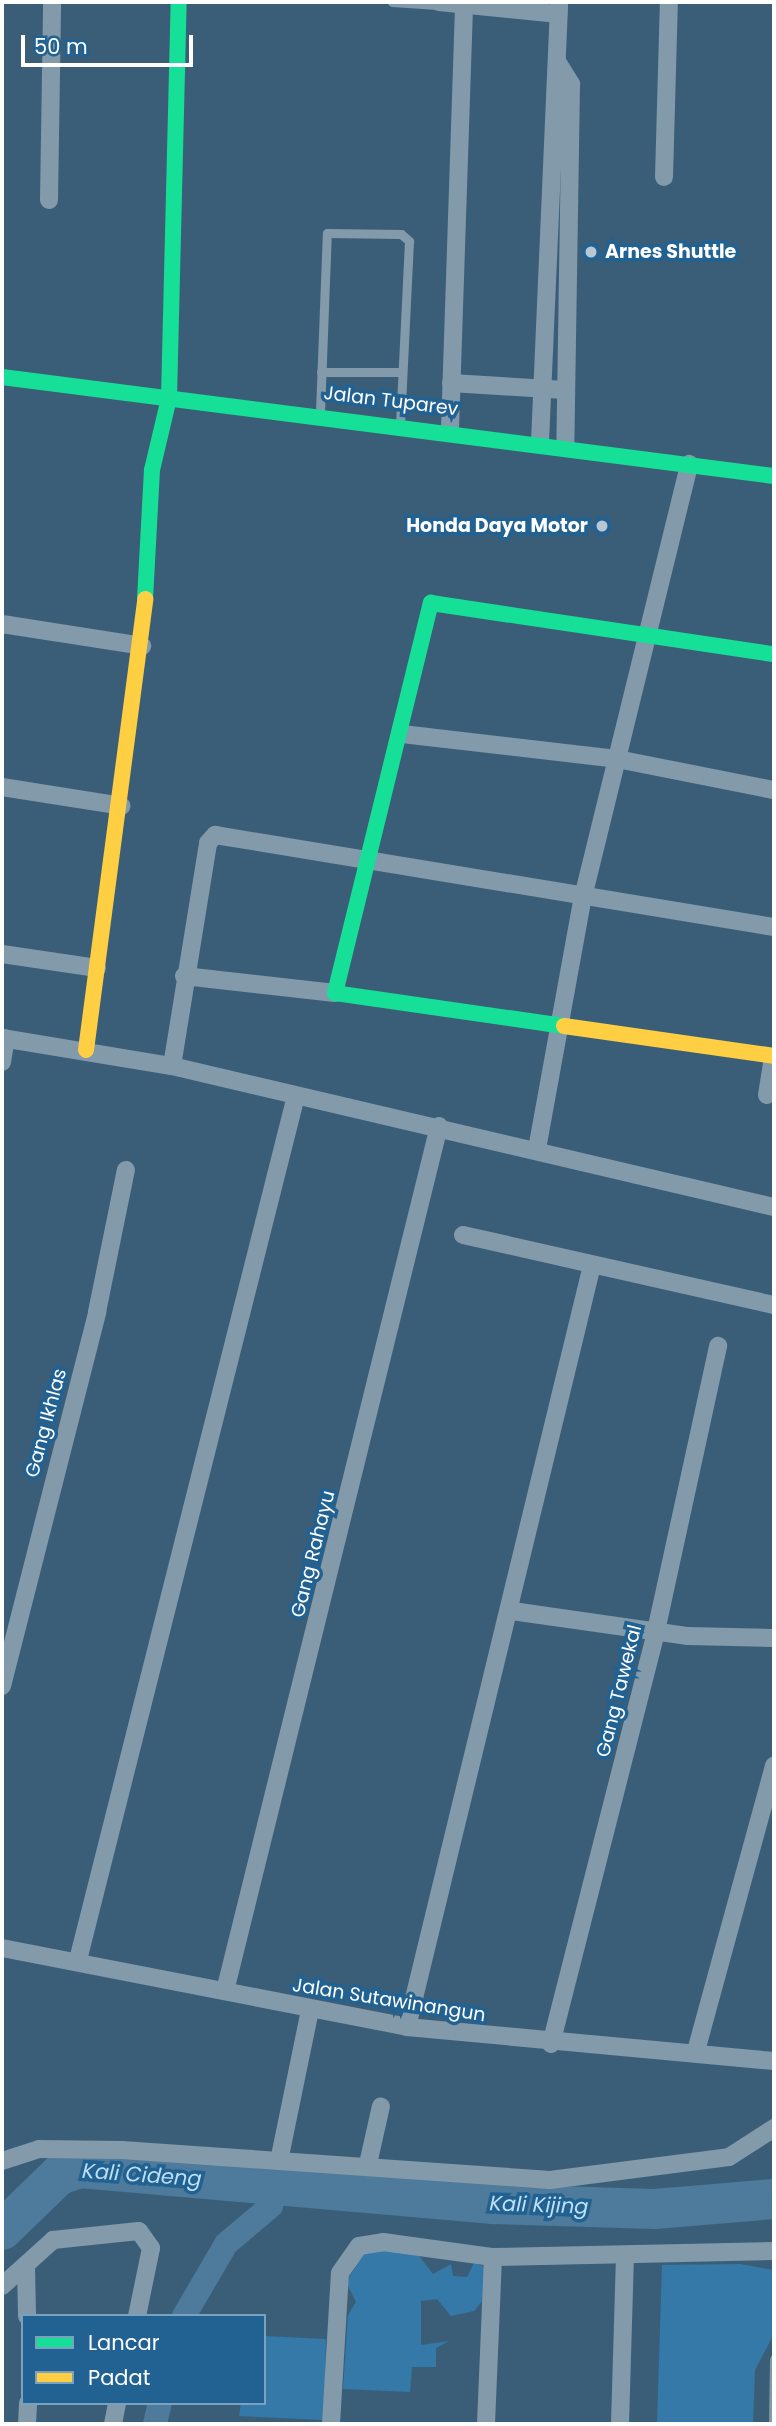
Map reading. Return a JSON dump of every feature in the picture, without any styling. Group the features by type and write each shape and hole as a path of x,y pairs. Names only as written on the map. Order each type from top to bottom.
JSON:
{"street":[{"path":"49,200 52,2"},
{"path":"86,1050 122,806 142,646 152,470 169,398 179,2"},
{"path":"664,177 670,2"},
{"path":"439,4 464,7 558,8 558,63 551,81 551,180 539,388 540,442"},
{"path":"450,429 464,7"},
{"path":"558,63 571,84 572,187 565,446"},
{"path":"551,180 572,187"},
{"name":"Jalan Tuparev","path":"2,377 450,429 774,475"},
{"path":"451,383 565,390"},
{"path":"537,1149 583,897 689,464"},
{"path":"335,993 402,734 431,603 774,654"},
{"path":"2,624 142,646"},
{"path":"402,734 617,759 774,790"},
{"path":"2,787 122,806"},
{"path":"172,1066 184,976 208,844 215,835 370,857 583,897 774,927"},
{"path":"2,954 97,968"},
{"path":"184,976 335,993 557,1030 774,1056 767,1095"},
{"path":"2,1062 4,1038 172,1066 537,1149 774,1208"},
{"path":"78,1960 296,1096"},
{"name":"Gang Rahayu","path":"225,1991 439,1126"},
{"name":"Gang Ikhlas","path":"2,1686 97,1312 126,1170"},
{"path":"463,1235 774,1305"},
{"path":"407,2027 512,1611 592,1265"},
{"name":"Gang Tawekal","path":"551,2044 656,1631 718,1346"},
{"path":"512,1611 656,1631 774,1638"},
{"path":"696,2051 774,1765"},
{"name":"Jalan Sutawinangun","path":"2,1948 78,1960 310,2010 407,2027 551,2044 696,2051 774,2061"},
{"path":"279,2161 310,2010"},
{"path":"368,2164 381,2106"},
{"path":"2,2161 39,2149 368,2164 466,2178 550,2180 729,2157 774,2128"},
{"path":"2,2286 26,2267 43,2247 64,2236 139,2231 151,2248 137,2314"},
{"path":"331,2424 344,2263 359,2246 383,2242 493,2257 625,2257 774,2250"},
{"path":"486,2424 493,2257"},
{"path":"620,2424 625,2257"},
{"path":"26,2267 27,2314"},
{"path":"27,2424 28,2405"},
{"path":"113,2424 117,2405"}],"lane":[{"path":"392,2 439,4"},
{"path":"320,414 327,233 339,231 401,234 409,241 400,423"},
{"path":"321,372 402,372"},
{"path":"773,2424 774,2358"}],"shaded area":[{"path":"367,2249 417,2253 433,2274 451,2264 453,2276 467,2277 474,2263 486,2267 484,2299 474,2311 451,2316 437,2299 421,2301 421,2345 449,2341 436,2348 436,2367 412,2367 410,2392 343,2389 348,2315 356,2302 346,2282"},
{"path":"740,2264 774,2270 774,2334 755,2370 753,2424 657,2424 662,2265"},
{"path":"266,2336 326,2339 324,2420 239,2416 241,2405 266,2405"}],"waterway":[{"name":"Kali Kijing","path":"2,2230 59,2175 80,2168 493,2204 655,2209 774,2199"},
{"path":"185,2314 226,2244 271,2206"},
{"path":"155,2424 160,2405"}],"traffic: fast":[{"path":"145,599 152,470 169,398 179,2"},
{"path":"2,377 774,476"},
{"path":"564,1026 335,993 431,603 774,654"}],"traffic: slow":[{"path":"86,1050 145,599"},
{"path":"564,1026 774,1056"}],"place":[{"name":"Arnes Shuttle","path":"591,252"},
{"name":"Honda Daya Motor","path":"602,526"}],"water label":[{"name":"Kali Cideng","path":"142,2175"}]}
